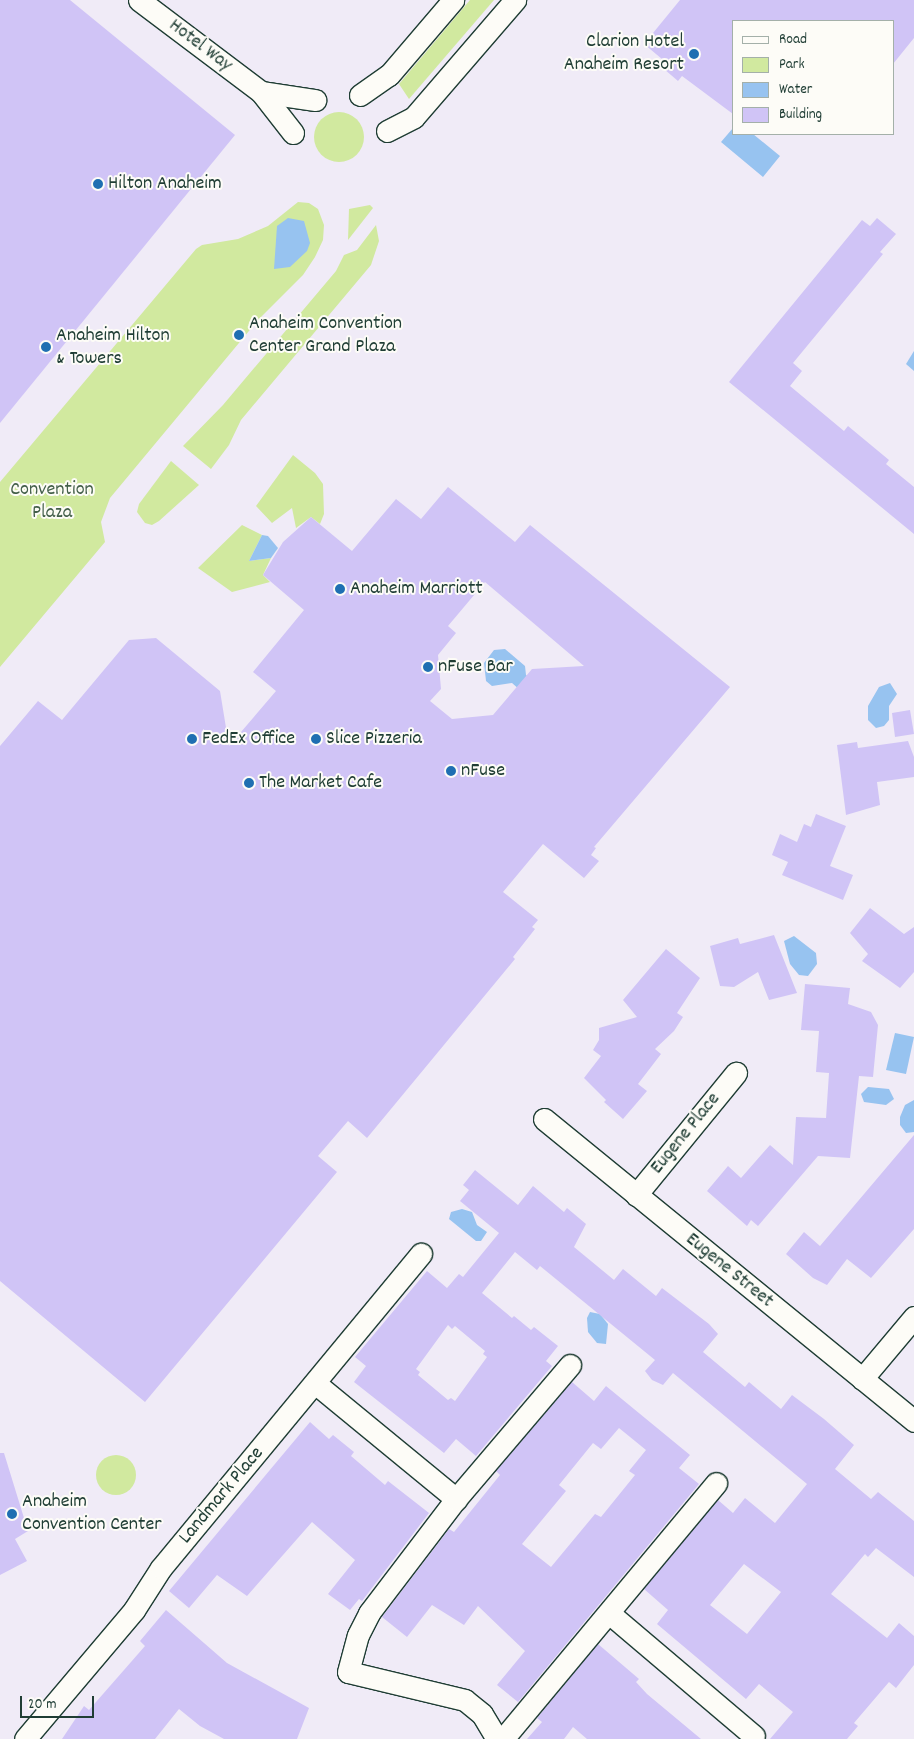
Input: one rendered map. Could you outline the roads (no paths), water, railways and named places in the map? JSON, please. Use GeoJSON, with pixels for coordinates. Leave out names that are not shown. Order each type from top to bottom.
{"type":"FeatureCollection","features":[{"type":"Feature","properties":{"kind":"street","name":"Hotel Way"},"geometry":{"type":"LineString","coordinates":[[139,0],[260,92],[293,133]]}},
{"type":"Feature","properties":{"kind":"street"},"geometry":{"type":"LineString","coordinates":[[360,95],[389,76],[454,0]]}},
{"type":"Feature","properties":{"kind":"street"},"geometry":{"type":"LineString","coordinates":[[388,131],[414,117],[515,0]]}},
{"type":"Feature","properties":{"kind":"street","name":"Hotel Way"},"geometry":{"type":"LineString","coordinates":[[260,92],[315,100]]}},
{"type":"Feature","properties":{"kind":"street","name":"Eugene Place"},"geometry":{"type":"LineString","coordinates":[[636,1195],[736,1073]]}},
{"type":"Feature","properties":{"kind":"street","name":"Eugene Street"},"geometry":{"type":"LineString","coordinates":[[544,1119],[914,1421]]}},
{"type":"Feature","properties":{"kind":"street","name":"Landmark Place"},"geometry":{"type":"LineString","coordinates":[[25,1739],[134,1610],[161,1568],[421,1254]]}},
{"type":"Feature","properties":{"kind":"street"},"geometry":{"type":"LineString","coordinates":[[862,1379],[914,1317]]}},
{"type":"Feature","properties":{"kind":"street"},"geometry":{"type":"LineString","coordinates":[[496,1739],[482,1714],[465,1700],[348,1672],[358,1635],[369,1612],[456,1499],[493,1460],[570,1365]]}},
{"type":"Feature","properties":{"kind":"street"},"geometry":{"type":"LineString","coordinates":[[315,1383],[456,1499]]}},
{"type":"Feature","properties":{"kind":"street"},"geometry":{"type":"LineString","coordinates":[[503,1739],[716,1483]]}},
{"type":"Feature","properties":{"kind":"street"},"geometry":{"type":"LineString","coordinates":[[609,1613],[754,1736]]}},
{"type":"Feature","properties":{"kind":"water"},"geometry":{"type":"Polygon","coordinates":[[[732,129],[732,135],[754,135],[780,156],[763,177],[721,142],[732,129]]]}},
{"type":"Feature","properties":{"kind":"water"},"geometry":{"type":"Polygon","coordinates":[[[288,218],[304,221],[310,243],[307,251],[290,267],[274,269],[277,226],[288,218]]]}},
{"type":"Feature","properties":{"kind":"water"},"geometry":{"type":"Polygon","coordinates":[[[914,351],[914,371],[906,364],[914,351]]]}},
{"type":"Feature","properties":{"kind":"water"},"geometry":{"type":"Polygon","coordinates":[[[262,535],[268,536],[278,548],[271,558],[249,561],[262,535]]]}},
{"type":"Feature","properties":{"kind":"water"},"geometry":{"type":"Polygon","coordinates":[[[505,649],[525,666],[526,675],[554,699],[529,698],[512,683],[492,686],[486,681],[484,663],[494,650],[505,649]]]}},
{"type":"Feature","properties":{"kind":"water"},"geometry":{"type":"Polygon","coordinates":[[[890,683],[897,694],[889,706],[889,720],[884,726],[876,728],[868,720],[868,706],[879,687],[890,683]]]}},
{"type":"Feature","properties":{"kind":"water"},"geometry":{"type":"Polygon","coordinates":[[[794,936],[816,953],[817,964],[808,976],[799,975],[790,964],[784,941],[794,936]]]}},
{"type":"Feature","properties":{"kind":"water"},"geometry":{"type":"Polygon","coordinates":[[[895,1033],[914,1037],[906,1074],[886,1070],[895,1033]]]}},
{"type":"Feature","properties":{"kind":"water"},"geometry":{"type":"Polygon","coordinates":[[[868,1087],[889,1089],[894,1099],[886,1105],[864,1102],[861,1094],[868,1087]]]}},
{"type":"Feature","properties":{"kind":"water"},"geometry":{"type":"Polygon","coordinates":[[[914,1100],[914,1132],[906,1133],[900,1125],[900,1117],[905,1105],[914,1100]]]}},
{"type":"Feature","properties":{"kind":"water"},"geometry":{"type":"Polygon","coordinates":[[[462,1209],[472,1212],[477,1225],[487,1232],[481,1241],[476,1241],[449,1219],[451,1212],[462,1209]]]}},
{"type":"Feature","properties":{"kind":"water"},"geometry":{"type":"Polygon","coordinates":[[[590,1312],[600,1314],[608,1324],[606,1344],[597,1343],[588,1332],[587,1318],[590,1312]]]}},
{"type":"Feature","properties":{"kind":"place","name":"Clarion Hotel Anaheim Resort"},"geometry":{"type":"Point","coordinates":[694,54]}},
{"type":"Feature","properties":{"kind":"place","name":"Hilton Anaheim"},"geometry":{"type":"Point","coordinates":[98,184]}},
{"type":"Feature","properties":{"kind":"place","name":"Anaheim Convention Center Grand Plaza"},"geometry":{"type":"Point","coordinates":[239,335]}},
{"type":"Feature","properties":{"kind":"place","name":"Anaheim Hilton & Towers"},"geometry":{"type":"Point","coordinates":[46,347]}},
{"type":"Feature","properties":{"kind":"place","name":"Anaheim Marriott"},"geometry":{"type":"Point","coordinates":[340,589]}},
{"type":"Feature","properties":{"kind":"place","name":"nFuse Bar"},"geometry":{"type":"Point","coordinates":[428,667]}},
{"type":"Feature","properties":{"kind":"place","name":"FedEx Office"},"geometry":{"type":"Point","coordinates":[192,739]}},
{"type":"Feature","properties":{"kind":"place","name":"Slice Pizzeria"},"geometry":{"type":"Point","coordinates":[316,739]}},
{"type":"Feature","properties":{"kind":"place","name":"nFuse"},"geometry":{"type":"Point","coordinates":[451,771]}},
{"type":"Feature","properties":{"kind":"place","name":"The Market Cafe"},"geometry":{"type":"Point","coordinates":[249,783]}},
{"type":"Feature","properties":{"kind":"place","name":"Anaheim Convention Center"},"geometry":{"type":"Point","coordinates":[12,1514]}},
{"type":"Feature","properties":{"kind":"park label","name":"Convention Plaza"},"geometry":{"type":"Point","coordinates":[52,502]}}]}
